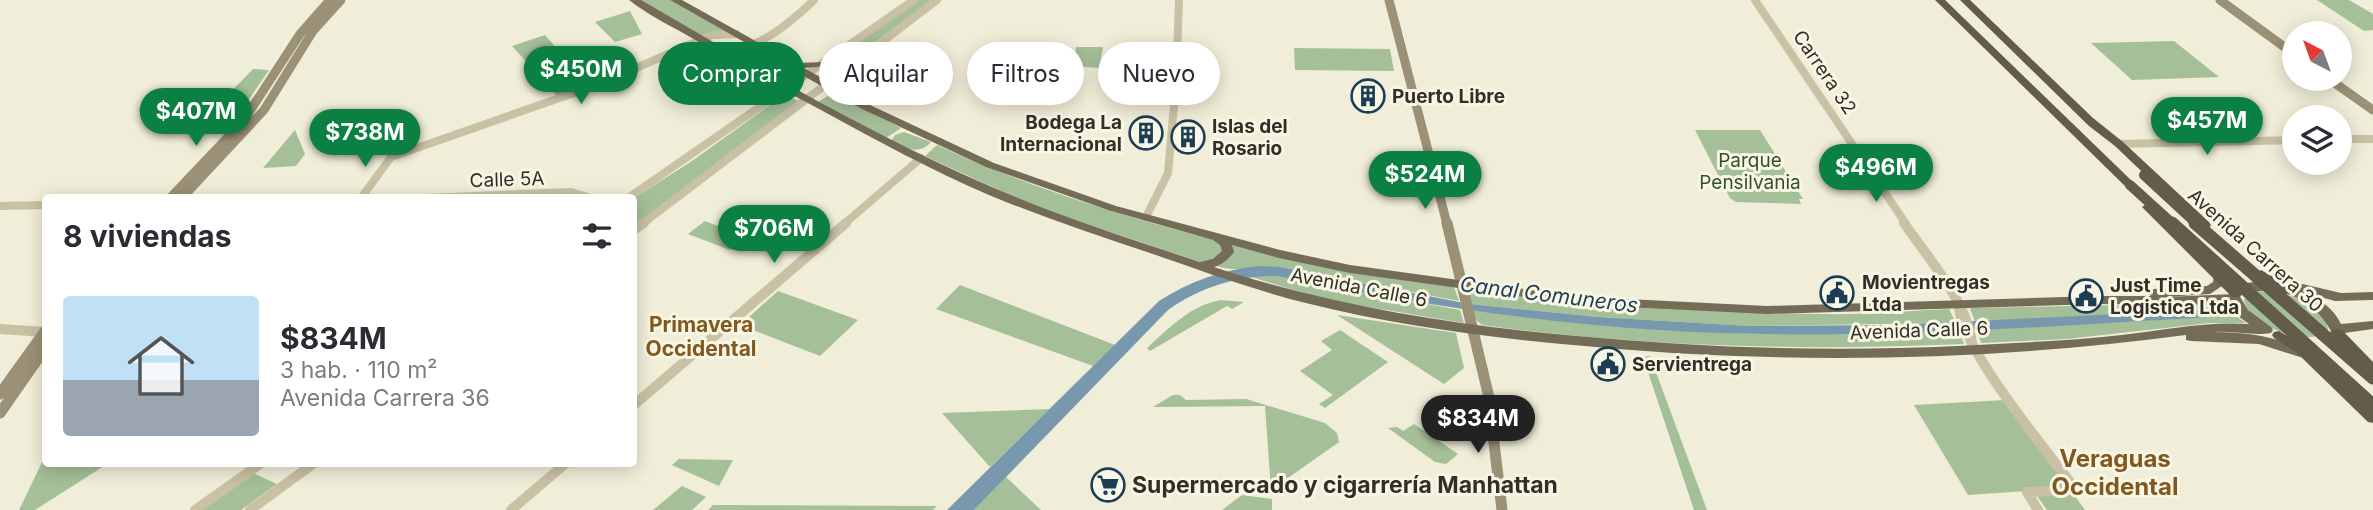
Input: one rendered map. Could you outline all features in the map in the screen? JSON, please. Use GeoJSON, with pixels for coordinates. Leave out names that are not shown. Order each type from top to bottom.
{"type":"FeatureCollection","features":[{"type":"Feature","properties":{"kind":"highway","name":"Avenida Carrera 30"},"geometry":{"type":"LineString","coordinates":[[1940,0],[2099,157],[2373,405]]}},
{"type":"Feature","properties":{"kind":"highway","name":"Avenida Carrera 30"},"geometry":{"type":"LineString","coordinates":[[1965,0],[2234,259],[2373,378]]}},
{"type":"Feature","properties":{"kind":"highway"},"geometry":{"type":"LineString","coordinates":[[2089,120],[2119,144],[2253,268],[2295,293]]}},
{"type":"Feature","properties":{"kind":"highway"},"geometry":{"type":"LineString","coordinates":[[2099,157],[2235,296]]}},
{"type":"Feature","properties":{"kind":"highway"},"geometry":{"type":"LineString","coordinates":[[2337,331],[2373,370]]}},
{"type":"Feature","properties":{"kind":"highway"},"geometry":{"type":"LineString","coordinates":[[2273,333],[2309,357],[2373,418]]}},
{"type":"Feature","properties":{"kind":"main road"},"geometry":{"type":"LineString","coordinates":[[174,194],[244,120],[304,29],[330,0]]}},
{"type":"Feature","properties":{"kind":"main road"},"geometry":{"type":"LineString","coordinates":[[186,194],[264,110],[313,31],[341,0]]}},
{"type":"Feature","properties":{"kind":"main road","name":"Avenida Calle 6"},"geometry":{"type":"LineString","coordinates":[[634,0],[707,42]]}},
{"type":"Feature","properties":{"kind":"main road","name":"Avenida Calle 6"},"geometry":{"type":"LineString","coordinates":[[675,0],[749,42]]}},
{"type":"Feature","properties":{"kind":"main road"},"geometry":{"type":"LineString","coordinates":[[1390,0],[1419,128],[1467,306],[1488,396],[1502,510]]}},
{"type":"Feature","properties":{"kind":"main road"},"geometry":{"type":"LineString","coordinates":[[2220,0],[2282,45]]}},
{"type":"Feature","properties":{"kind":"main road","name":"Avenida Calle 6"},"geometry":{"type":"LineString","coordinates":[[805,73],[819,81]]}},
{"type":"Feature","properties":{"kind":"main road"},"geometry":{"type":"LineString","coordinates":[[2346,91],[2373,110]]}},
{"type":"Feature","properties":{"kind":"main road","name":"Avenida Calle 6"},"geometry":{"type":"LineString","coordinates":[[806,100],[916,156],[1040,211],[1204,267],[1328,304],[1472,328],[1620,343],[1771,353],[1972,348],[2145,338],[2220,327],[2273,333],[2317,342],[2326,341],[2337,331]]}},
{"type":"Feature","properties":{"kind":"main road","name":"Avenida Calle 6"},"geometry":{"type":"LineString","coordinates":[[866,105],[933,139],[1024,177],[1146,217],[1318,262],[1461,286],[1627,303],[1768,310],[1962,313],[2098,300],[2190,301],[2235,296],[2241,289],[2251,286],[2295,293]]}},
{"type":"Feature","properties":{"kind":"main road"},"geometry":{"type":"LineString","coordinates":[[888,142],[894,134],[912,129]]}},
{"type":"Feature","properties":{"kind":"main road"},"geometry":{"type":"LineString","coordinates":[[916,156],[928,149],[933,139]]}},
{"type":"Feature","properties":{"kind":"main road"},"geometry":{"type":"LineString","coordinates":[[1204,267],[1226,256],[1228,248],[1218,238]]}},
{"type":"Feature","properties":{"kind":"main road"},"geometry":{"type":"LineString","coordinates":[[2253,268],[2295,286],[2342,297]]}},
{"type":"Feature","properties":{"kind":"main road"},"geometry":{"type":"LineString","coordinates":[[2098,300],[2210,290],[2219,284],[2218,276]]}},
{"type":"Feature","properties":{"kind":"main road"},"geometry":{"type":"LineString","coordinates":[[2295,293],[2342,297],[2373,296]]}},
{"type":"Feature","properties":{"kind":"main road"},"geometry":{"type":"LineString","coordinates":[[2295,293],[2323,309],[2336,324],[2337,331],[2371,325]]}},
{"type":"Feature","properties":{"kind":"main road"},"geometry":{"type":"LineString","coordinates":[[2235,296],[2243,313],[2273,333]]}},
{"type":"Feature","properties":{"kind":"main road"},"geometry":{"type":"LineString","coordinates":[[2356,353],[2352,345],[2354,338],[2371,325]]}},
{"type":"Feature","properties":{"kind":"main road"},"geometry":{"type":"LineString","coordinates":[[0,394],[42,335]]}},
{"type":"Feature","properties":{"kind":"main road"},"geometry":{"type":"LineString","coordinates":[[2145,338],[2254,337],[2276,342],[2309,357]]}},
{"type":"Feature","properties":{"kind":"main road"},"geometry":{"type":"LineString","coordinates":[[0,413],[42,353]]}},
{"type":"Feature","properties":{"kind":"street"},"geometry":{"type":"LineString","coordinates":[[742,42],[775,26],[807,0]]}},
{"type":"Feature","properties":{"kind":"street"},"geometry":{"type":"LineString","coordinates":[[364,194],[391,157],[597,85],[719,33],[744,39],[785,25],[814,0]]}},
{"type":"Feature","properties":{"kind":"street"},"geometry":{"type":"LineString","coordinates":[[854,42],[914,0]]}},
{"type":"Feature","properties":{"kind":"street"},"geometry":{"type":"LineString","coordinates":[[881,42],[937,0]]}},
{"type":"Feature","properties":{"kind":"street"},"geometry":{"type":"LineString","coordinates":[[1146,217],[1168,173],[1176,82],[1179,0]]}},
{"type":"Feature","properties":{"kind":"street","name":"Carrera 32"},"geometry":{"type":"LineString","coordinates":[[1755,0],[1962,313],[1972,348]]}},
{"type":"Feature","properties":{"kind":"street"},"geometry":{"type":"LineString","coordinates":[[805,77],[819,67]]}},
{"type":"Feature","properties":{"kind":"street"},"geometry":{"type":"LineString","coordinates":[[637,228],[819,89]]}},
{"type":"Feature","properties":{"kind":"street"},"geometry":{"type":"LineString","coordinates":[[634,194],[765,105]]}},
{"type":"Feature","properties":{"kind":"street"},"geometry":{"type":"LineString","coordinates":[[2352,139],[2373,139]]}},
{"type":"Feature","properties":{"kind":"street"},"geometry":{"type":"LineString","coordinates":[[2119,144],[2282,140]]}},
{"type":"Feature","properties":{"kind":"street"},"geometry":{"type":"LineString","coordinates":[[637,402],[916,156]]}},
{"type":"Feature","properties":{"kind":"street","name":"Calle 5A"},"geometry":{"type":"LineString","coordinates":[[522,194],[578,194]]}},
{"type":"Feature","properties":{"kind":"street"},"geometry":{"type":"LineString","coordinates":[[0,206],[42,205]]}},
{"type":"Feature","properties":{"kind":"street"},"geometry":{"type":"LineString","coordinates":[[0,329],[42,331]]}},
{"type":"Feature","properties":{"kind":"street"},"geometry":{"type":"LineString","coordinates":[[1972,348],[2076,490],[2027,492],[2038,510]]}},
{"type":"Feature","properties":{"kind":"street"},"geometry":{"type":"LineString","coordinates":[[195,510],[256,467]]}},
{"type":"Feature","properties":{"kind":"street"},"geometry":{"type":"LineString","coordinates":[[250,510],[309,467]]}},
{"type":"Feature","properties":{"kind":"street"},"geometry":{"type":"LineString","coordinates":[[511,510],[561,467]]}},
{"type":"Feature","properties":{"kind":"green space"},"geometry":{"type":"Polygon","coordinates":[[[640,0],[671,0],[725,31],[703,37],[640,0]]]}},
{"type":"Feature","properties":{"kind":"green space"},"geometry":{"type":"Polygon","coordinates":[[[916,0],[933,0],[875,42],[857,42],[916,0]]]}},
{"type":"Feature","properties":{"kind":"green space"},"geometry":{"type":"Polygon","coordinates":[[[2317,0],[2349,0],[2373,14],[2373,30],[2364,31],[2317,0]]]}},
{"type":"Feature","properties":{"kind":"green space"},"geometry":{"type":"Polygon","coordinates":[[[630,11],[642,34],[615,42],[595,22],[630,11]]]}},
{"type":"Feature","properties":{"kind":"green space"},"geometry":{"type":"Polygon","coordinates":[[[545,35],[567,60],[583,55],[618,73],[558,97],[512,46],[545,35]]]}},
{"type":"Feature","properties":{"kind":"green space"},"geometry":{"type":"Polygon","coordinates":[[[2174,41],[2219,77],[2132,80],[2091,43],[2174,41]]]}},
{"type":"Feature","properties":{"kind":"green space"},"geometry":{"type":"Polygon","coordinates":[[[1084,47],[1098,47],[1098,68],[1084,67],[1084,47]]]}},
{"type":"Feature","properties":{"kind":"green space"},"geometry":{"type":"Polygon","coordinates":[[[1294,48],[1390,49],[1394,71],[1295,70],[1294,48]]]}},
{"type":"Feature","properties":{"kind":"green space"},"geometry":{"type":"Polygon","coordinates":[[[253,69],[269,70],[237,117],[208,115],[253,69]]]}},
{"type":"Feature","properties":{"kind":"green space"},"geometry":{"type":"Polygon","coordinates":[[[770,105],[796,105],[637,224],[637,196],[692,161],[770,105]]]}},
{"type":"Feature","properties":{"kind":"green space"},"geometry":{"type":"Polygon","coordinates":[[[820,105],[856,105],[901,128],[886,138],[820,105]]]}},
{"type":"Feature","properties":{"kind":"green space"},"geometry":{"type":"Polygon","coordinates":[[[295,130],[305,154],[296,166],[263,168],[295,130]]]}},
{"type":"Feature","properties":{"kind":"green space","name":"Parque Pensilvania"},"geometry":{"type":"Polygon","coordinates":[[[1695,130],[1760,130],[1803,199],[1799,199],[1801,204],[1736,202],[1730,198],[1695,130]]]}},
{"type":"Feature","properties":{"kind":"green space"},"geometry":{"type":"Polygon","coordinates":[[[904,132],[931,142],[917,150],[891,141],[895,135],[904,132]]]}},
{"type":"Feature","properties":{"kind":"green space"},"geometry":{"type":"Polygon","coordinates":[[[937,145],[1076,199],[1218,241],[1223,244],[1221,257],[1204,263],[1038,208],[925,156],[937,145]]]}},
{"type":"Feature","properties":{"kind":"green space"},"geometry":{"type":"Polygon","coordinates":[[[705,221],[746,237],[730,250],[688,234],[705,221]]]}},
{"type":"Feature","properties":{"kind":"green space"},"geometry":{"type":"Polygon","coordinates":[[[1229,244],[1454,287],[1459,301],[1281,267],[1240,269],[1217,266],[1225,260],[1229,244]]]}},
{"type":"Feature","properties":{"kind":"green space"},"geometry":{"type":"Polygon","coordinates":[[[1248,276],[1276,276],[1460,310],[1464,323],[1326,300],[1248,276]]]}},
{"type":"Feature","properties":{"kind":"green space"},"geometry":{"type":"Polygon","coordinates":[[[960,285],[1115,345],[1093,366],[936,309],[960,285]]]}},
{"type":"Feature","properties":{"kind":"green space"},"geometry":{"type":"Polygon","coordinates":[[[778,291],[858,320],[820,356],[740,325],[778,291]]]}},
{"type":"Feature","properties":{"kind":"green space"},"geometry":{"type":"Polygon","coordinates":[[[1470,291],[1733,312],[1837,314],[1949,309],[1956,323],[1749,326],[1598,317],[1469,304],[1470,291]]]}},
{"type":"Feature","properties":{"kind":"green space"},"geometry":{"type":"Polygon","coordinates":[[[2253,291],[2286,295],[2309,303],[2325,318],[2328,329],[2320,335],[2308,337],[2280,332],[2255,317],[2247,308],[2244,299],[2253,291]]]}},
{"type":"Feature","properties":{"kind":"green space"},"geometry":{"type":"Polygon","coordinates":[[[1221,300],[1244,302],[1232,309],[1227,306],[1150,351],[1147,348],[1190,312],[1221,300]]]}},
{"type":"Feature","properties":{"kind":"green space"},"geometry":{"type":"Polygon","coordinates":[[[2225,303],[2230,312],[2246,323],[2210,323],[2067,339],[1981,343],[1977,330],[2227,316],[2221,309],[1975,322],[1970,308],[2225,303]]]}},
{"type":"Feature","properties":{"kind":"green space"},"geometry":{"type":"Polygon","coordinates":[[[1472,310],[1657,330],[1758,334],[1959,331],[1964,344],[1783,347],[1663,343],[1482,325],[1475,319],[1472,310]]]}},
{"type":"Feature","properties":{"kind":"green space"},"geometry":{"type":"Polygon","coordinates":[[[1337,315],[1456,333],[1464,368],[1444,384],[1337,315]]]}},
{"type":"Feature","properties":{"kind":"green space"},"geometry":{"type":"Polygon","coordinates":[[[1340,330],[1388,362],[1325,408],[1319,404],[1333,395],[1300,371],[1332,350],[1321,341],[1340,330]]]}},
{"type":"Feature","properties":{"kind":"green space"},"geometry":{"type":"Polygon","coordinates":[[[1650,356],[1707,510],[1694,510],[1643,357],[1650,356]]]}},
{"type":"Feature","properties":{"kind":"green space"},"geometry":{"type":"Polygon","coordinates":[[[1173,395],[1180,395],[1186,400],[1246,399],[1325,423],[1337,433],[1339,442],[1271,490],[1265,406],[1153,407],[1173,395]]]}},
{"type":"Feature","properties":{"kind":"green space"},"geometry":{"type":"Polygon","coordinates":[[[1450,396],[1451,436],[1424,417],[1450,396]]]}},
{"type":"Feature","properties":{"kind":"green space"},"geometry":{"type":"Polygon","coordinates":[[[2006,400],[2071,488],[1968,495],[1914,405],[2006,400]]]}},
{"type":"Feature","properties":{"kind":"green space"},"geometry":{"type":"Polygon","coordinates":[[[1050,409],[990,467],[942,413],[1050,409]]]}},
{"type":"Feature","properties":{"kind":"green space"},"geometry":{"type":"Polygon","coordinates":[[[1414,424],[1458,454],[1446,464],[1435,462],[1388,428],[1397,427],[1403,431],[1414,424]]]}},
{"type":"Feature","properties":{"kind":"green space"},"geometry":{"type":"Polygon","coordinates":[[[679,459],[733,460],[719,486],[672,465],[679,459]]]}},
{"type":"Feature","properties":{"kind":"green space"},"geometry":{"type":"Polygon","coordinates":[[[42,462],[42,467],[102,467],[35,510],[19,510],[42,462]]]}},
{"type":"Feature","properties":{"kind":"green space"},"geometry":{"type":"Polygon","coordinates":[[[253,473],[277,484],[241,510],[201,510],[253,473]]]}},
{"type":"Feature","properties":{"kind":"green space"},"geometry":{"type":"Polygon","coordinates":[[[1006,477],[1041,510],[974,510],[1006,477]]]}},
{"type":"Feature","properties":{"kind":"green space"},"geometry":{"type":"Polygon","coordinates":[[[682,486],[706,497],[692,510],[653,510],[682,486]]]}},
{"type":"Feature","properties":{"kind":"green space"},"geometry":{"type":"Polygon","coordinates":[[[1242,495],[1272,499],[1272,510],[1222,510],[1242,495]]]}},
{"type":"Feature","properties":{"kind":"green space"},"geometry":{"type":"Polygon","coordinates":[[[2074,495],[2085,510],[2047,510],[2037,496],[2074,495]]]}},
{"type":"Feature","properties":{"kind":"green space"},"geometry":{"type":"Polygon","coordinates":[[[713,505],[937,506],[933,510],[708,510],[713,505]]]}},
{"type":"Feature","properties":{"kind":"water"},"geometry":{"type":"Polygon","coordinates":[[[1260,266],[1281,267],[1469,304],[1598,317],[1749,326],[1892,325],[2221,309],[2227,316],[1942,332],[1728,333],[1561,322],[1418,302],[1276,276],[1247,278],[1206,289],[1168,310],[974,510],[947,510],[1159,301],[1208,277],[1260,266]]]}},
{"type":"Feature","properties":{"kind":"place","name":"Puerto Libre"},"geometry":{"type":"Point","coordinates":[1368,96]}},
{"type":"Feature","properties":{"kind":"place","name":"Bodega La Internacional"},"geometry":{"type":"Point","coordinates":[1146,133]}},
{"type":"Feature","properties":{"kind":"place","name":"Islas del Rosario"},"geometry":{"type":"Point","coordinates":[1188,137]}},
{"type":"Feature","properties":{"kind":"place","name":"Movientregas Ltda"},"geometry":{"type":"Point","coordinates":[1837,293]}},
{"type":"Feature","properties":{"kind":"place","name":"Just Time Logistica Ltda"},"geometry":{"type":"Point","coordinates":[2086,296]}},
{"type":"Feature","properties":{"kind":"place","name":"Servientrega"},"geometry":{"type":"Point","coordinates":[1608,364]}},
{"type":"Feature","properties":{"kind":"place","name":"Supermercado y cigarrería Manhattan"},"geometry":{"type":"Point","coordinates":[1108,485]}},
{"type":"Feature","properties":{"kind":"district","name":"Primavera Occidental"},"geometry":{"type":"Point","coordinates":[701,337]}},
{"type":"Feature","properties":{"kind":"district","name":"Veraguas Occidental"},"geometry":{"type":"Point","coordinates":[2115,473]}},
{"type":"Feature","properties":{"kind":"water label","name":"Canal Comuneros"},"geometry":{"type":"Point","coordinates":[1549,295]}}]}
